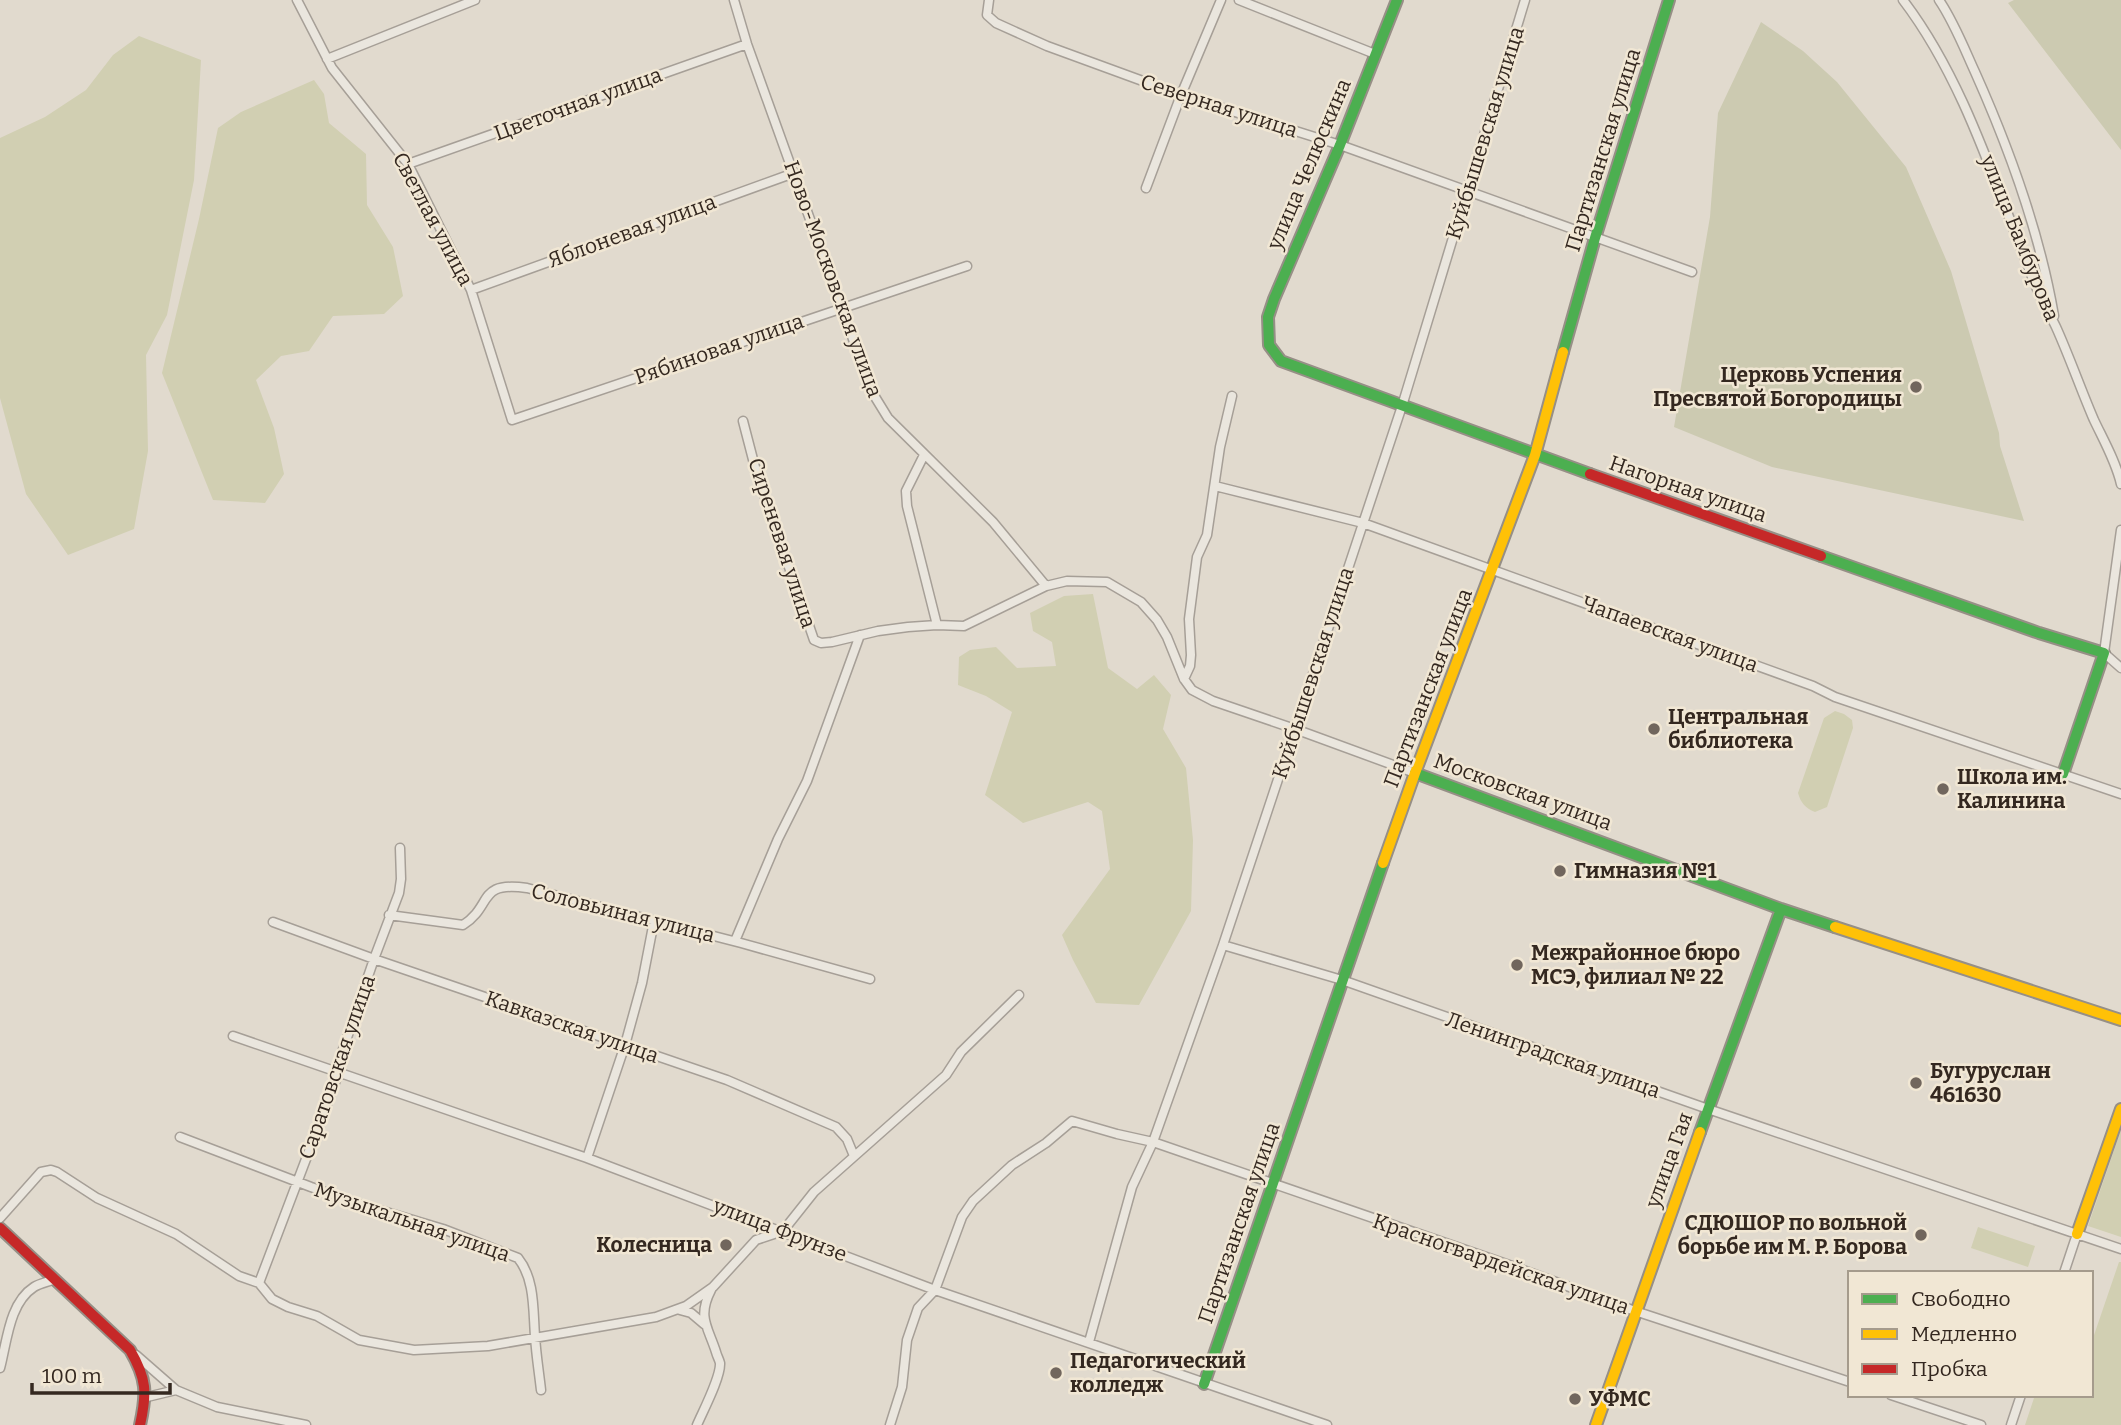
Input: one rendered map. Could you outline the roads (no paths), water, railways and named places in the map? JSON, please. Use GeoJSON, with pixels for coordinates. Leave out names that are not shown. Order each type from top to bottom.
{"type":"FeatureCollection","features":[{"type":"Feature","properties":{"kind":"street","name":"Светлая улица"},"geometry":{"type":"LineString","coordinates":[[298,0],[332,68],[408,164],[471,290],[512,420]]}},
{"type":"Feature","properties":{"kind":"street"},"geometry":{"type":"LineString","coordinates":[[327,59],[475,0]]}},
{"type":"Feature","properties":{"kind":"street","name":"Ново-Московская улица"},"geometry":{"type":"LineString","coordinates":[[734,0],[747,44],[872,392],[888,418],[993,522],[1046,586]]}},
{"type":"Feature","properties":{"kind":"street","name":"Северная улица"},"geometry":{"type":"LineString","coordinates":[[989,0],[987,15],[996,23],[1047,46],[1181,95],[1340,145],[1692,272]]}},
{"type":"Feature","properties":{"kind":"street"},"geometry":{"type":"LineString","coordinates":[[1146,188],[1221,0]]}},
{"type":"Feature","properties":{"kind":"street"},"geometry":{"type":"LineString","coordinates":[[1239,0],[1375,54]]}},
{"type":"Feature","properties":{"kind":"street","name":"улица Челюскина"},"geometry":{"type":"LineString","coordinates":[[1269,345],[1268,317],[1273,299],[1340,145],[1398,0]]}},
{"type":"Feature","properties":{"kind":"street","name":"Куйбышевская улица"},"geometry":{"type":"LineString","coordinates":[[1089,1342],[1132,1187],[1153,1142],[1223,945],[1402,406],[1525,0]]}},
{"type":"Feature","properties":{"kind":"street","name":"Партизанская улица"},"geometry":{"type":"LineString","coordinates":[[1203,1384],[1415,773],[1535,455],[1595,238],[1669,0]]}},
{"type":"Feature","properties":{"kind":"street","name":"улица Бамбурова"},"geometry":{"type":"LineString","coordinates":[[1903,0],[1942,62],[1965,110],[2038,292],[2056,326],[2094,421],[2113,459],[2121,484]]}},
{"type":"Feature","properties":{"kind":"street"},"geometry":{"type":"LineString","coordinates":[[1939,0],[1961,40],[1994,114],[2035,234],[2056,326]]}},
{"type":"Feature","properties":{"kind":"street","name":"Цветочная улица"},"geometry":{"type":"LineString","coordinates":[[408,164],[747,44]]}},
{"type":"Feature","properties":{"kind":"street","name":"Яблоневая улица"},"geometry":{"type":"LineString","coordinates":[[471,290],[794,173]]}},
{"type":"Feature","properties":{"kind":"street","name":"Рябиновая улица"},"geometry":{"type":"LineString","coordinates":[[512,420],[967,266]]}},
{"type":"Feature","properties":{"kind":"street","name":"Нагорная улица"},"geometry":{"type":"LineString","coordinates":[[1269,345],[1281,360],[1402,406],[2039,633],[2104,653]]}},
{"type":"Feature","properties":{"kind":"street"},"geometry":{"type":"LineString","coordinates":[[1184,679],[1191,655],[1189,619],[1197,557],[1207,535],[1220,447],[1232,396]]}},
{"type":"Feature","properties":{"kind":"street","name":"Сиреневая улица"},"geometry":{"type":"LineString","coordinates":[[743,421],[756,471],[814,640],[821,643],[878,631],[937,625],[964,626],[1046,586]]}},
{"type":"Feature","properties":{"kind":"street"},"geometry":{"type":"LineString","coordinates":[[923,455],[906,491],[906,506],[937,625]]}},
{"type":"Feature","properties":{"kind":"street","name":"Чапаевская улица"},"geometry":{"type":"LineString","coordinates":[[1215,486],[1363,523],[1835,697],[2121,794]]}},
{"type":"Feature","properties":{"kind":"street"},"geometry":{"type":"LineString","coordinates":[[2063,774],[2104,653],[2121,530]]}},
{"type":"Feature","properties":{"kind":"street"},"geometry":{"type":"LineString","coordinates":[[1046,586],[1067,581],[1107,582],[1141,602],[1157,620],[1167,637],[1184,679]]}},
{"type":"Feature","properties":{"kind":"street"},"geometry":{"type":"LineString","coordinates":[[735,941],[778,839],[807,781],[860,635]]}},
{"type":"Feature","properties":{"kind":"street"},"geometry":{"type":"LineString","coordinates":[[2104,653],[2121,668]]}},
{"type":"Feature","properties":{"kind":"street"},"geometry":{"type":"LineString","coordinates":[[2099,670],[2107,666],[2121,668]]}},
{"type":"Feature","properties":{"kind":"street","name":"Московская улица"},"geometry":{"type":"LineString","coordinates":[[1184,679],[1192,690],[1213,701],[1781,909],[2121,1020]]}},
{"type":"Feature","properties":{"kind":"street","name":"Саратовская улица"},"geometry":{"type":"LineString","coordinates":[[259,1283],[339,1072],[339,1061],[389,915],[400,893],[400,848]]}},
{"type":"Feature","properties":{"kind":"street","name":"Соловьиная улица"},"geometry":{"type":"LineString","coordinates":[[389,915],[463,925],[474,917],[488,895],[499,887],[513,886],[735,941],[870,979]]}},
{"type":"Feature","properties":{"kind":"street","name":"улица Гая"},"geometry":{"type":"LineString","coordinates":[[1596,1425],[1781,909]]}},
{"type":"Feature","properties":{"kind":"street"},"geometry":{"type":"LineString","coordinates":[[587,1158],[625,1045],[642,983],[654,921]]}},
{"type":"Feature","properties":{"kind":"street","name":"Кавказская улица"},"geometry":{"type":"LineString","coordinates":[[273,922],[727,1080],[835,1127],[847,1139],[854,1156]]}},
{"type":"Feature","properties":{"kind":"street","name":"Ленинградская улица"},"geometry":{"type":"LineString","coordinates":[[1223,945],[1342,980],[1708,1109],[2121,1249]]}},
{"type":"Feature","properties":{"kind":"street"},"geometry":{"type":"LineString","coordinates":[[704,1324],[707,1298],[713,1287],[756,1240],[783,1231],[814,1192],[946,1075],[961,1052],[1018,995]]}},
{"type":"Feature","properties":{"kind":"street","name":"улица Фрунзе"},"geometry":{"type":"LineString","coordinates":[[233,1036],[587,1158],[935,1290],[1327,1425]]}},
{"type":"Feature","properties":{"kind":"street"},"geometry":{"type":"LineString","coordinates":[[2065,1271],[2121,1109]]}},
{"type":"Feature","properties":{"kind":"street","name":"Красногвардейская улица"},"geometry":{"type":"LineString","coordinates":[[935,1290],[962,1217],[973,1201],[1013,1165],[1072,1121],[1117,1135],[1153,1142],[1635,1311],[1848,1381]]}},
{"type":"Feature","properties":{"kind":"street","name":"Музыкальная улица"},"geometry":{"type":"LineString","coordinates":[[180,1137],[356,1203],[443,1229],[518,1258],[526,1268],[533,1305],[541,1390]]}},
{"type":"Feature","properties":{"kind":"street"},"geometry":{"type":"LineString","coordinates":[[0,1218],[41,1172],[51,1170],[97,1198],[176,1234],[239,1276],[259,1283],[272,1299],[288,1307],[317,1316],[359,1340],[414,1350],[488,1346],[656,1317],[680,1309],[713,1287]]}},
{"type":"Feature","properties":{"kind":"street"},"geometry":{"type":"LineString","coordinates":[[0,1228],[176,1390],[217,1407],[306,1425]]}},
{"type":"Feature","properties":{"kind":"street"},"geometry":{"type":"LineString","coordinates":[[0,1368],[16,1308],[22,1298],[35,1286],[55,1279]]}},
{"type":"Feature","properties":{"kind":"street"},"geometry":{"type":"LineString","coordinates":[[890,1425],[902,1387],[907,1340],[918,1308],[935,1290]]}},
{"type":"Feature","properties":{"kind":"street"},"geometry":{"type":"LineString","coordinates":[[680,1309],[691,1312],[704,1324],[720,1363],[697,1425]]}},
{"type":"Feature","properties":{"kind":"street"},"geometry":{"type":"LineString","coordinates":[[130,1350],[143,1370],[147,1398],[139,1425]]}},
{"type":"Feature","properties":{"kind":"street"},"geometry":{"type":"LineString","coordinates":[[147,1398],[176,1390]]}},
{"type":"Feature","properties":{"kind":"street"},"geometry":{"type":"LineString","coordinates":[[1897,1397],[1981,1425]]}},
{"type":"Feature","properties":{"kind":"street"},"geometry":{"type":"LineString","coordinates":[[2011,1425],[2020,1397]]}},
{"type":"Feature","properties":{"kind":"place","name":"Церковь Успения Пресвятой Богородицы"},"geometry":{"type":"Point","coordinates":[1916,387]}},
{"type":"Feature","properties":{"kind":"place","name":"Центральная библиотека"},"geometry":{"type":"Point","coordinates":[1654,729]}},
{"type":"Feature","properties":{"kind":"place","name":"Школа им. Калинина"},"geometry":{"type":"Point","coordinates":[1943,789]}},
{"type":"Feature","properties":{"kind":"place","name":"Гимназия №1"},"geometry":{"type":"Point","coordinates":[1560,871]}},
{"type":"Feature","properties":{"kind":"place","name":"Межрайонное бюро МСЭ, филиал № 22"},"geometry":{"type":"Point","coordinates":[1517,965]}},
{"type":"Feature","properties":{"kind":"place","name":"Бугуруслан 461630"},"geometry":{"type":"Point","coordinates":[1916,1083]}},
{"type":"Feature","properties":{"kind":"place","name":"СДЮШОР по вольной борьбе им М. Р. Борова"},"geometry":{"type":"Point","coordinates":[1921,1235]}},
{"type":"Feature","properties":{"kind":"place","name":"Колесница"},"geometry":{"type":"Point","coordinates":[726,1245]}},
{"type":"Feature","properties":{"kind":"place","name":"Педагогический колледж"},"geometry":{"type":"Point","coordinates":[1056,1373]}},
{"type":"Feature","properties":{"kind":"place","name":"УФМС"},"geometry":{"type":"Point","coordinates":[1575,1399]}}]}
